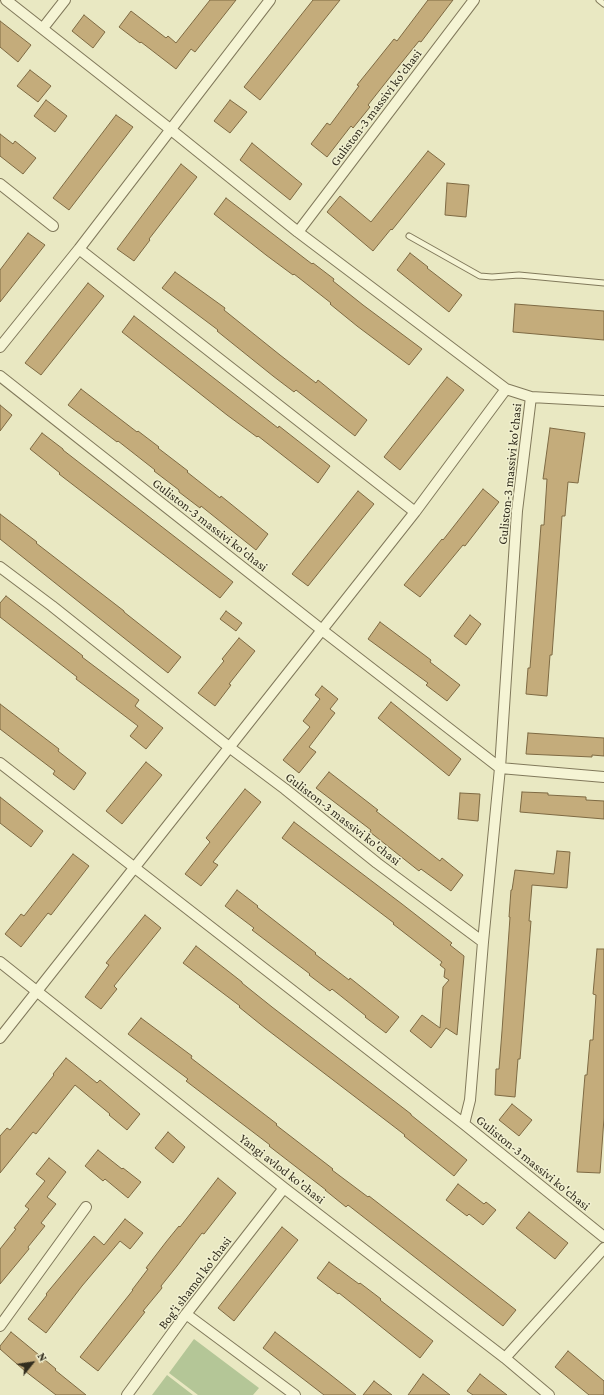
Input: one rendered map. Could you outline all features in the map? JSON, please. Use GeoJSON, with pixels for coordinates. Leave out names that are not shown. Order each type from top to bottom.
{"type":"FeatureCollection","features":[{"type":"Feature","properties":{"kind":"street","name":"Guliston-3 massivi ko'chasi"},"geometry":{"type":"LineString","coordinates":[[6,0],[298,232],[506,389],[531,396],[517,511],[500,768],[483,942],[470,1100],[464,1124]]}},
{"type":"Feature","properties":{"kind":"street"},"geometry":{"type":"LineString","coordinates":[[43,28],[65,0]]}},
{"type":"Feature","properties":{"kind":"street"},"geometry":{"type":"LineString","coordinates":[[0,347],[79,248],[270,0]]}},
{"type":"Feature","properties":{"kind":"street","name":"Guliston-3 massivi ko'chasi"},"geometry":{"type":"LineString","coordinates":[[298,232],[474,0]]}},
{"type":"Feature","properties":{"kind":"street"},"geometry":{"type":"LineString","coordinates":[[0,184],[53,226]]}},
{"type":"Feature","properties":{"kind":"street"},"geometry":{"type":"LineString","coordinates":[[79,248],[415,512]]}},
{"type":"Feature","properties":{"kind":"street","name":"Guliston-3 massivi ko'chasi"},"geometry":{"type":"LineString","coordinates":[[0,376],[322,630],[500,768]]}},
{"type":"Feature","properties":{"kind":"street"},"geometry":{"type":"LineString","coordinates":[[0,1038],[415,512],[506,389]]}},
{"type":"Feature","properties":{"kind":"street"},"geometry":{"type":"LineString","coordinates":[[531,396],[604,401]]}},
{"type":"Feature","properties":{"kind":"street","name":"Guliston-3 massivi ko'chasi"},"geometry":{"type":"LineString","coordinates":[[0,567],[52,606],[229,748],[285,789],[377,863],[483,942]]}},
{"type":"Feature","properties":{"kind":"street","name":"Guliston-3 massivi ko'chasi"},"geometry":{"type":"LineString","coordinates":[[0,762],[464,1124],[604,1237]]}},
{"type":"Feature","properties":{"kind":"street"},"geometry":{"type":"LineString","coordinates":[[500,768],[604,777]]}},
{"type":"Feature","properties":{"kind":"street","name":"Yangi avlod ko'chasi"},"geometry":{"type":"LineString","coordinates":[[0,962],[284,1188],[505,1358],[549,1395]]}},
{"type":"Feature","properties":{"kind":"street","name":"Bog'i shamol ko'chasi"},"geometry":{"type":"LineString","coordinates":[[127,1395],[186,1314],[284,1188]]}},
{"type":"Feature","properties":{"kind":"street"},"geometry":{"type":"LineString","coordinates":[[0,1326],[86,1207]]}},
{"type":"Feature","properties":{"kind":"street"},"geometry":{"type":"LineString","coordinates":[[505,1358],[604,1248]]}},
{"type":"Feature","properties":{"kind":"street"},"geometry":{"type":"LineString","coordinates":[[186,1314],[295,1395]]}},
{"type":"Feature","properties":{"kind":"lane"},"geometry":{"type":"LineString","coordinates":[[599,0],[604,4]]}},
{"type":"Feature","properties":{"kind":"lane"},"geometry":{"type":"LineString","coordinates":[[409,236],[480,276],[492,277],[519,275],[604,283]]}},
{"type":"Feature","properties":{"kind":"green space"},"geometry":{"type":"Polygon","coordinates":[[[194,1339],[259,1388],[253,1395],[198,1395],[169,1373],[194,1339]]]}},
{"type":"Feature","properties":{"kind":"green space"},"geometry":{"type":"Polygon","coordinates":[[[167,1375],[193,1395],[152,1395],[167,1375]]]}},
{"type":"Feature","properties":{"kind":"building"},"geometry":{"type":"Polygon","coordinates":[[[210,0],[236,0],[195,52],[191,49],[176,69],[119,27],[131,11],[166,38],[168,36],[176,43],[210,0]]]}},
{"type":"Feature","properties":{"kind":"building"},"geometry":{"type":"Polygon","coordinates":[[[313,0],[340,0],[260,100],[244,87],[313,0]]]}},
{"type":"Feature","properties":{"kind":"building"},"geometry":{"type":"Polygon","coordinates":[[[428,0],[453,0],[421,42],[419,41],[368,105],[370,107],[353,128],[351,126],[327,157],[311,144],[327,123],[330,125],[359,86],[357,85],[394,39],[397,41],[428,0]]]}},
{"type":"Feature","properties":{"kind":"building"},"geometry":{"type":"Polygon","coordinates":[[[84,15],[105,32],[93,48],[72,31],[84,15]]]}},
{"type":"Feature","properties":{"kind":"building"},"geometry":{"type":"Polygon","coordinates":[[[0,21],[31,45],[18,62],[0,47],[0,21]]]}},
{"type":"Feature","properties":{"kind":"building"},"geometry":{"type":"Polygon","coordinates":[[[30,70],[51,86],[38,102],[17,86],[30,70]]]}},
{"type":"Feature","properties":{"kind":"building"},"geometry":{"type":"Polygon","coordinates":[[[46,100],[67,116],[55,132],[34,116],[46,100]]]}},
{"type":"Feature","properties":{"kind":"building"},"geometry":{"type":"Polygon","coordinates":[[[230,100],[247,112],[230,133],[214,121],[230,100]]]}},
{"type":"Feature","properties":{"kind":"building"},"geometry":{"type":"Polygon","coordinates":[[[116,115],[133,127],[69,210],[53,198],[116,115]]]}},
{"type":"Feature","properties":{"kind":"building"},"geometry":{"type":"Polygon","coordinates":[[[0,134],[13,144],[15,141],[36,158],[23,174],[0,156],[0,134]]]}},
{"type":"Feature","properties":{"kind":"building"},"geometry":{"type":"Polygon","coordinates":[[[252,143],[302,184],[290,200],[240,160],[252,143]]]}},
{"type":"Feature","properties":{"kind":"building"},"geometry":{"type":"Polygon","coordinates":[[[428,151],[445,164],[392,230],[391,229],[373,251],[327,212],[340,196],[371,222],[428,151]]]}},
{"type":"Feature","properties":{"kind":"building"},"geometry":{"type":"Polygon","coordinates":[[[181,164],[197,177],[134,261],[117,249],[181,164]]]}},
{"type":"Feature","properties":{"kind":"building"},"geometry":{"type":"Polygon","coordinates":[[[447,183],[469,185],[466,217],[445,215],[447,183]]]}},
{"type":"Feature","properties":{"kind":"building"},"geometry":{"type":"Polygon","coordinates":[[[226,198],[334,279],[333,281],[363,305],[422,349],[409,365],[357,326],[294,274],[293,275],[266,255],[214,214],[226,198]]]}},
{"type":"Feature","properties":{"kind":"building"},"geometry":{"type":"Polygon","coordinates":[[[28,233],[45,245],[0,302],[0,270],[28,233]]]}},
{"type":"Feature","properties":{"kind":"building"},"geometry":{"type":"Polygon","coordinates":[[[410,253],[462,295],[449,312],[397,270],[410,253]]]}},
{"type":"Feature","properties":{"kind":"building"},"geometry":{"type":"Polygon","coordinates":[[[175,272],[225,308],[224,310],[280,355],[316,383],[318,380],[367,420],[355,436],[296,390],[294,392],[273,376],[217,331],[218,330],[162,288],[175,272]]]}},
{"type":"Feature","properties":{"kind":"building"},"geometry":{"type":"Polygon","coordinates":[[[88,283],[104,296],[41,375],[25,363],[88,283]]]}},
{"type":"Feature","properties":{"kind":"building"},"geometry":{"type":"Polygon","coordinates":[[[515,304],[604,311],[604,340],[513,332],[515,304]]]}},
{"type":"Feature","properties":{"kind":"building"},"geometry":{"type":"Polygon","coordinates":[[[134,316],[278,428],[279,426],[330,466],[318,483],[258,436],[257,437],[227,415],[122,332],[134,316]]]}},
{"type":"Feature","properties":{"kind":"building"},"geometry":{"type":"Polygon","coordinates":[[[447,377],[464,390],[400,470],[384,457],[447,377]]]}},
{"type":"Feature","properties":{"kind":"building"},"geometry":{"type":"Polygon","coordinates":[[[81,389],[159,447],[158,448],[188,471],[187,472],[220,498],[221,496],[268,534],[256,550],[201,506],[200,508],[179,492],[179,490],[118,441],[117,442],[68,405],[81,389]]]}},
{"type":"Feature","properties":{"kind":"building"},"geometry":{"type":"Polygon","coordinates":[[[0,405],[12,415],[0,431],[0,405]]]}},
{"type":"Feature","properties":{"kind":"building"},"geometry":{"type":"Polygon","coordinates":[[[550,428],[585,433],[578,483],[568,482],[565,516],[562,516],[552,655],[550,655],[547,696],[526,694],[528,668],[530,668],[541,525],[544,525],[547,479],[543,479],[550,428]]]}},
{"type":"Feature","properties":{"kind":"building"},"geometry":{"type":"Polygon","coordinates":[[[42,433],[233,582],[220,598],[59,474],[60,473],[30,449],[42,433]]]}},
{"type":"Feature","properties":{"kind":"building"},"geometry":{"type":"Polygon","coordinates":[[[483,489],[499,502],[465,546],[463,545],[420,597],[404,585],[442,539],[443,540],[483,489]]]}},
{"type":"Feature","properties":{"kind":"building"},"geometry":{"type":"Polygon","coordinates":[[[358,491],[374,504],[308,586],[292,574],[358,491]]]}},
{"type":"Feature","properties":{"kind":"building"},"geometry":{"type":"Polygon","coordinates":[[[0,514],[181,657],[168,673],[0,539],[0,514]]]}},
{"type":"Feature","properties":{"kind":"building"},"geometry":{"type":"Polygon","coordinates":[[[6,596],[83,656],[82,657],[139,700],[135,706],[163,728],[146,749],[130,736],[138,726],[76,679],[77,677],[0,617],[0,603],[6,596]]]}},
{"type":"Feature","properties":{"kind":"building"},"geometry":{"type":"Polygon","coordinates":[[[226,611],[242,623],[236,631],[220,619],[226,611]]]}},
{"type":"Feature","properties":{"kind":"building"},"geometry":{"type":"Polygon","coordinates":[[[470,615],[481,624],[466,645],[454,636],[470,615]]]}},
{"type":"Feature","properties":{"kind":"building"},"geometry":{"type":"Polygon","coordinates":[[[380,622],[431,660],[430,662],[460,685],[447,701],[426,685],[428,683],[368,639],[380,622]]]}},
{"type":"Feature","properties":{"kind":"building"},"geometry":{"type":"Polygon","coordinates":[[[239,638],[255,651],[229,684],[231,685],[215,706],[198,693],[224,661],[222,659],[239,638]]]}},
{"type":"Feature","properties":{"kind":"building"},"geometry":{"type":"Polygon","coordinates":[[[322,686],[338,699],[330,709],[335,713],[309,747],[316,752],[299,773],[283,760],[310,727],[303,721],[320,699],[315,695],[322,686]]]}},
{"type":"Feature","properties":{"kind":"building"},"geometry":{"type":"Polygon","coordinates":[[[391,702],[461,759],[449,776],[378,718],[391,702]]]}},
{"type":"Feature","properties":{"kind":"building"},"geometry":{"type":"Polygon","coordinates":[[[0,704],[59,749],[58,751],[86,773],[74,790],[53,774],[55,771],[0,729],[0,704]]]}},
{"type":"Feature","properties":{"kind":"building"},"geometry":{"type":"Polygon","coordinates":[[[528,733],[604,738],[604,756],[592,755],[592,757],[526,754],[528,733]]]}},
{"type":"Feature","properties":{"kind":"building"},"geometry":{"type":"Polygon","coordinates":[[[146,762],[162,775],[122,824],[106,811],[146,762]]]}},
{"type":"Feature","properties":{"kind":"building"},"geometry":{"type":"Polygon","coordinates":[[[329,772],[440,861],[442,858],[463,875],[451,891],[421,869],[419,871],[370,832],[371,830],[316,788],[329,772]]]}},
{"type":"Feature","properties":{"kind":"building"},"geometry":{"type":"Polygon","coordinates":[[[245,789],[261,802],[213,862],[218,865],[201,886],[185,874],[210,842],[206,838],[245,789]]]}},
{"type":"Feature","properties":{"kind":"building"},"geometry":{"type":"Polygon","coordinates":[[[522,792],[586,797],[586,800],[604,801],[604,819],[520,812],[522,792]]]}},
{"type":"Feature","properties":{"kind":"building"},"geometry":{"type":"Polygon","coordinates":[[[460,793],[480,794],[478,821],[458,819],[460,793]]]}},
{"type":"Feature","properties":{"kind":"building"},"geometry":{"type":"Polygon","coordinates":[[[0,797],[43,831],[31,847],[0,823],[0,797]]]}},
{"type":"Feature","properties":{"kind":"building"},"geometry":{"type":"Polygon","coordinates":[[[294,822],[452,943],[450,945],[464,956],[457,1035],[446,1028],[431,1048],[410,1031],[422,1015],[440,1028],[443,987],[449,980],[444,977],[445,969],[440,965],[442,962],[393,924],[394,923],[282,838],[294,822]]]}},
{"type":"Feature","properties":{"kind":"building"},"geometry":{"type":"Polygon","coordinates":[[[557,851],[570,852],[567,888],[532,885],[529,921],[531,921],[523,1022],[515,1097],[495,1095],[496,1069],[499,1069],[502,1031],[511,890],[515,870],[554,874],[557,851]]]}},
{"type":"Feature","properties":{"kind":"building"},"geometry":{"type":"Polygon","coordinates":[[[73,854],[89,866],[51,915],[48,913],[21,947],[5,934],[21,914],[24,916],[73,854]]]}},
{"type":"Feature","properties":{"kind":"building"},"geometry":{"type":"Polygon","coordinates":[[[237,890],[316,953],[315,954],[349,980],[350,978],[399,1017],[386,1033],[332,989],[330,991],[309,975],[310,974],[252,930],[254,928],[225,906],[237,890]]]}},
{"type":"Feature","properties":{"kind":"building"},"geometry":{"type":"Polygon","coordinates":[[[145,915],[161,928],[114,986],[117,989],[101,1009],[85,997],[109,965],[106,963],[145,915]]]}},
{"type":"Feature","properties":{"kind":"building"},"geometry":{"type":"Polygon","coordinates":[[[196,946],[272,1007],[411,1114],[467,1160],[454,1176],[404,1136],[405,1135],[183,963],[196,946]]]}},
{"type":"Feature","properties":{"kind":"building"},"geometry":{"type":"Polygon","coordinates":[[[597,949],[604,949],[604,1118],[600,1173],[577,1172],[585,1075],[587,1075],[590,1040],[593,1040],[596,995],[593,994],[597,949]]]}},
{"type":"Feature","properties":{"kind":"building"},"geometry":{"type":"Polygon","coordinates":[[[141,1018],[192,1056],[191,1058],[277,1124],[276,1125],[333,1169],[332,1170],[368,1197],[369,1196],[516,1310],[503,1326],[348,1205],[346,1207],[269,1146],[270,1145],[186,1081],[188,1079],[128,1034],[141,1018]]]}},
{"type":"Feature","properties":{"kind":"building"},"geometry":{"type":"Polygon","coordinates":[[[66,1058],[97,1083],[100,1080],[140,1114],[127,1130],[75,1085],[36,1134],[33,1132],[0,1173],[0,1136],[7,1128],[10,1130],[66,1058]]]}},
{"type":"Feature","properties":{"kind":"building"},"geometry":{"type":"Polygon","coordinates":[[[512,1104],[532,1120],[519,1136],[499,1120],[512,1104]]]}},
{"type":"Feature","properties":{"kind":"building"},"geometry":{"type":"Polygon","coordinates":[[[168,1132],[185,1147],[173,1163],[155,1148],[168,1132]]]}},
{"type":"Feature","properties":{"kind":"building"},"geometry":{"type":"Polygon","coordinates":[[[98,1150],[141,1182],[128,1198],[105,1179],[103,1181],[85,1166],[98,1150]]]}},
{"type":"Feature","properties":{"kind":"building"},"geometry":{"type":"Polygon","coordinates":[[[49,1158],[66,1172],[47,1197],[56,1204],[41,1223],[45,1226],[28,1247],[29,1249],[0,1284],[0,1249],[16,1229],[14,1228],[29,1209],[25,1206],[45,1181],[36,1174],[49,1158]]]}},
{"type":"Feature","properties":{"kind":"building"},"geometry":{"type":"Polygon","coordinates":[[[218,1178],[236,1193],[204,1234],[202,1233],[161,1286],[162,1288],[143,1311],[145,1312],[98,1371],[80,1357],[133,1290],[148,1269],[146,1268],[166,1242],[179,1226],[180,1227],[218,1178]]]}},
{"type":"Feature","properties":{"kind":"building"},"geometry":{"type":"Polygon","coordinates":[[[458,1184],[484,1204],[486,1202],[496,1210],[483,1225],[469,1214],[467,1216],[446,1200],[458,1184]]]}},
{"type":"Feature","properties":{"kind":"building"},"geometry":{"type":"Polygon","coordinates":[[[529,1212],[568,1243],[555,1259],[516,1228],[529,1212]]]}},
{"type":"Feature","properties":{"kind":"building"},"geometry":{"type":"Polygon","coordinates":[[[125,1219],[143,1233],[130,1249],[120,1241],[82,1286],[46,1333],[28,1319],[47,1295],[46,1294],[94,1236],[104,1245],[125,1219]]]}},
{"type":"Feature","properties":{"kind":"building"},"geometry":{"type":"Polygon","coordinates":[[[282,1227],[298,1240],[234,1321],[218,1308],[282,1227]]]}},
{"type":"Feature","properties":{"kind":"building"},"geometry":{"type":"Polygon","coordinates":[[[329,1262],[359,1284],[360,1283],[433,1341],[420,1358],[339,1293],[338,1294],[317,1278],[329,1262]]]}},
{"type":"Feature","properties":{"kind":"building"},"geometry":{"type":"Polygon","coordinates":[[[11,1332],[86,1395],[56,1395],[25,1371],[0,1349],[0,1346],[11,1332]]]}},
{"type":"Feature","properties":{"kind":"building"},"geometry":{"type":"Polygon","coordinates":[[[275,1332],[356,1395],[324,1395],[263,1348],[275,1332]]]}},
{"type":"Feature","properties":{"kind":"building"},"geometry":{"type":"Polygon","coordinates":[[[568,1351],[604,1381],[604,1395],[589,1395],[555,1367],[568,1351]]]}},
{"type":"Feature","properties":{"kind":"building"},"geometry":{"type":"Polygon","coordinates":[[[423,1374],[450,1395],[408,1395],[423,1374]]]}},
{"type":"Feature","properties":{"kind":"building"},"geometry":{"type":"Polygon","coordinates":[[[480,1374],[507,1395],[473,1395],[467,1391],[480,1374]]]}},
{"type":"Feature","properties":{"kind":"building"},"geometry":{"type":"Polygon","coordinates":[[[374,1381],[392,1395],[363,1395],[374,1381]]]}}]}
